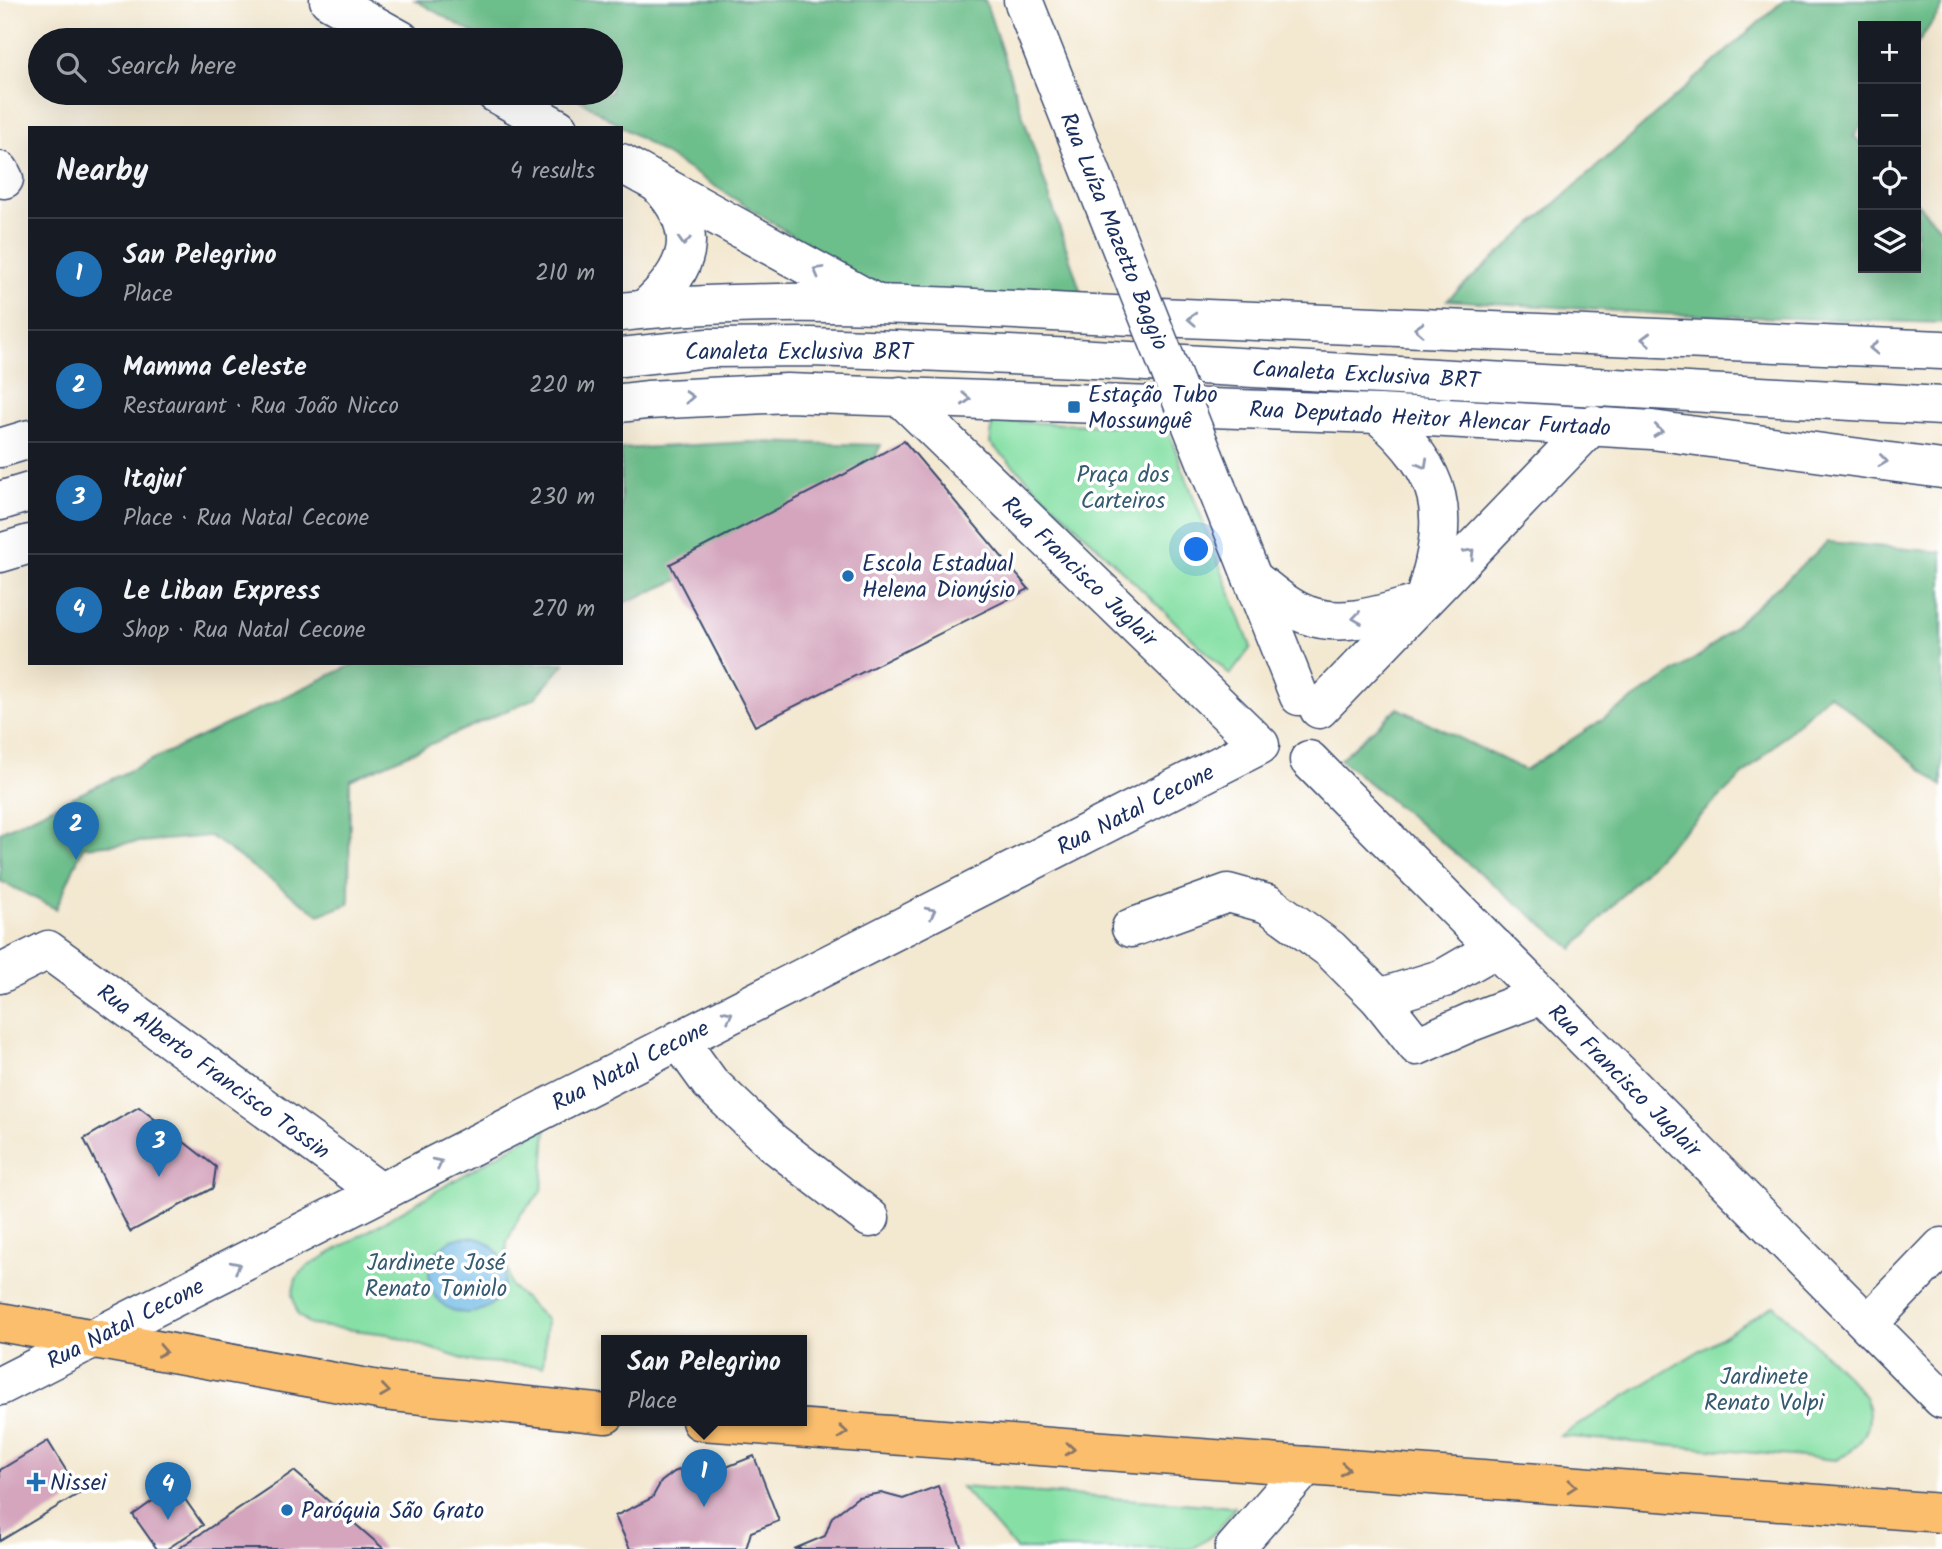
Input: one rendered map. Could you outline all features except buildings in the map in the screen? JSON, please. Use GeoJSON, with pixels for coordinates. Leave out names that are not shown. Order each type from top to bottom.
{"type":"FeatureCollection","features":[{"type":"Feature","properties":{"kind":"main road"},"geometry":{"type":"LineString","coordinates":[[0,1322],[384,1391],[601,1413]]}},
{"type":"Feature","properties":{"kind":"main road"},"geometry":{"type":"LineString","coordinates":[[768,1426],[1942,1513]]}},
{"type":"Feature","properties":{"kind":"street"},"geometry":{"type":"LineString","coordinates":[[329,0],[379,28]]}},
{"type":"Feature","properties":{"kind":"street","name":"Rua Luíza Mazetto Baggio"},"geometry":{"type":"LineString","coordinates":[[1023,0],[1252,578],[1309,702]]}},
{"type":"Feature","properties":{"kind":"street"},"geometry":{"type":"LineString","coordinates":[[517,105],[554,126]]}},
{"type":"Feature","properties":{"kind":"street"},"geometry":{"type":"LineString","coordinates":[[623,164],[878,304]]}},
{"type":"Feature","properties":{"kind":"street"},"geometry":{"type":"LineString","coordinates":[[633,310],[666,290],[680,267],[686,245],[685,225],[676,204],[656,182]]}},
{"type":"Feature","properties":{"kind":"street"},"geometry":{"type":"LineString","coordinates":[[633,310],[736,304],[878,304],[1942,350]]}},
{"type":"Feature","properties":{"kind":"street","name":"Canaleta Exclusiva BRT"},"geometry":{"type":"LineString","coordinates":[[623,356],[708,348],[825,348],[1087,358],[1942,406]]}},
{"type":"Feature","properties":{"kind":"street","name":"Rua Deputado Heitor Alencar Furtado"},"geometry":{"type":"LineString","coordinates":[[623,403],[787,393],[1378,414],[1665,431],[1942,469]]}},
{"type":"Feature","properties":{"kind":"street","name":"Rua Francisco Juglair"},"geometry":{"type":"LineString","coordinates":[[900,396],[1260,745]]}},
{"type":"Feature","properties":{"kind":"street"},"geometry":{"type":"LineString","coordinates":[[1378,414],[1420,457],[1433,484],[1439,508],[1440,534],[1435,565],[1423,602]]}},
{"type":"Feature","properties":{"kind":"street"},"geometry":{"type":"LineString","coordinates":[[1309,702],[1423,602],[1592,425]]}},
{"type":"Feature","properties":{"kind":"street"},"geometry":{"type":"LineString","coordinates":[[0,447],[28,440]]}},
{"type":"Feature","properties":{"kind":"street"},"geometry":{"type":"LineString","coordinates":[[0,501],[28,493]]}},
{"type":"Feature","properties":{"kind":"street"},"geometry":{"type":"LineString","coordinates":[[0,553],[28,545]]}},
{"type":"Feature","properties":{"kind":"street"},"geometry":{"type":"LineString","coordinates":[[1252,578],[1306,615],[1330,621],[1354,620],[1423,602]]}},
{"type":"Feature","properties":{"kind":"street"},"geometry":{"type":"LineString","coordinates":[[1277,698],[1309,702],[1324,719],[1326,730],[1324,742],[1317,752],[1309,760],[1298,764],[1287,764],[1267,754],[1260,745],[1257,723],[1261,713],[1277,698]]}},
{"type":"Feature","properties":{"kind":"street","name":"Rua Natal Cecone"},"geometry":{"type":"LineString","coordinates":[[0,1386],[1260,745]]}},
{"type":"Feature","properties":{"kind":"street","name":"Rua Francisco Juglair"},"geometry":{"type":"LineString","coordinates":[[1309,760],[1942,1399]]}},
{"type":"Feature","properties":{"kind":"street"},"geometry":{"type":"LineString","coordinates":[[1130,928],[1228,893],[1268,904],[1330,949],[1379,998],[1417,1046],[1471,1021],[1542,995]]}},
{"type":"Feature","properties":{"kind":"street"},"geometry":{"type":"LineString","coordinates":[[1379,998],[1444,978],[1496,948]]}},
{"type":"Feature","properties":{"kind":"street","name":"Rua Alberto Francisco Tossin"},"geometry":{"type":"LineString","coordinates":[[0,974],[48,950],[380,1192]]}},
{"type":"Feature","properties":{"kind":"street"},"geometry":{"type":"LineString","coordinates":[[680,1040],[710,1083],[772,1142],[870,1218]]}},
{"type":"Feature","properties":{"kind":"street"},"geometry":{"type":"LineString","coordinates":[[1868,1324],[1942,1247]]}},
{"type":"Feature","properties":{"kind":"street"},"geometry":{"type":"LineString","coordinates":[[1234,1549],[1306,1466]]}},
{"type":"Feature","properties":{"kind":"green space"},"geometry":{"type":"Polygon","coordinates":[[[415,0],[985,0],[1086,308],[873,287],[588,105],[623,105],[623,28],[464,28],[415,0]]]}},
{"type":"Feature","properties":{"kind":"green space"},"geometry":{"type":"Polygon","coordinates":[[[1784,0],[1942,0],[1942,8],[1921,39],[1921,21],[1858,21],[1858,130],[1854,136],[1858,140],[1858,273],[1921,273],[1921,207],[1942,230],[1942,323],[1662,314],[1447,300],[1784,0]]]}},
{"type":"Feature","properties":{"kind":"green space","name":"Praça dos Carteiros"},"geometry":{"type":"Polygon","coordinates":[[[993,421],[1167,428],[1251,647],[1230,675],[990,443],[993,421]]]}},
{"type":"Feature","properties":{"kind":"green space"},"geometry":{"type":"Polygon","coordinates":[[[750,442],[881,445],[858,492],[676,581],[623,603],[623,449],[750,442]]]}},
{"type":"Feature","properties":{"kind":"green space"},"geometry":{"type":"Polygon","coordinates":[[[1828,542],[1942,552],[1942,786],[1829,694],[1668,846],[1573,949],[1340,759],[1398,708],[1525,770],[1705,652],[1828,542]]]}},
{"type":"Feature","properties":{"kind":"green space"},"geometry":{"type":"Polygon","coordinates":[[[352,665],[563,665],[535,698],[350,780],[349,904],[319,915],[210,836],[83,847],[56,909],[0,881],[0,832],[352,665]]]}},
{"type":"Feature","properties":{"kind":"green space","name":"Jardinete José Renato Toniolo"},"geometry":{"type":"Polygon","coordinates":[[[546,1127],[542,1191],[520,1215],[507,1242],[506,1262],[511,1286],[547,1320],[543,1366],[469,1361],[387,1334],[311,1325],[298,1315],[292,1295],[296,1279],[305,1268],[546,1127]]]}},
{"type":"Feature","properties":{"kind":"green space","name":"Jardinete Renato Volpi"},"geometry":{"type":"Polygon","coordinates":[[[1774,1305],[1839,1368],[1866,1399],[1869,1419],[1864,1436],[1845,1455],[1836,1460],[1560,1436],[1774,1305]]]}},
{"type":"Feature","properties":{"kind":"green space"},"geometry":{"type":"Polygon","coordinates":[[[961,1487],[1235,1507],[1216,1531],[1192,1549],[1016,1549],[961,1487]]]}},
{"type":"Feature","properties":{"kind":"water"},"geometry":{"type":"Polygon","coordinates":[[[467,1237],[482,1240],[494,1248],[502,1260],[505,1275],[502,1290],[494,1302],[482,1310],[467,1313],[452,1310],[440,1302],[432,1290],[429,1275],[432,1260],[440,1248],[452,1240],[467,1237]]]}},
{"type":"Feature","properties":{"kind":"place","name":"Estação Tubo Mossunguê"},"geometry":{"type":"Point","coordinates":[1074,407]}},
{"type":"Feature","properties":{"kind":"place","name":"Escola Estadual Helena Dionýsio"},"geometry":{"type":"Point","coordinates":[848,576]}},
{"type":"Feature","properties":{"kind":"place","name":"Mamma Celeste"},"geometry":{"type":"Point","coordinates":[76,860]}},
{"type":"Feature","properties":{"kind":"place","name":"Itajuí"},"geometry":{"type":"Point","coordinates":[159,1177]}},
{"type":"Feature","properties":{"kind":"place","name":"Nissei"},"geometry":{"type":"Point","coordinates":[36,1482]}},
{"type":"Feature","properties":{"kind":"place","name":"San Pelegrino"},"geometry":{"type":"Point","coordinates":[704,1507]}},
{"type":"Feature","properties":{"kind":"place","name":"Paróquia São Grato"},"geometry":{"type":"Point","coordinates":[287,1510]}},
{"type":"Feature","properties":{"kind":"place","name":"Le Liban Express"},"geometry":{"type":"Point","coordinates":[168,1520]}}]}
